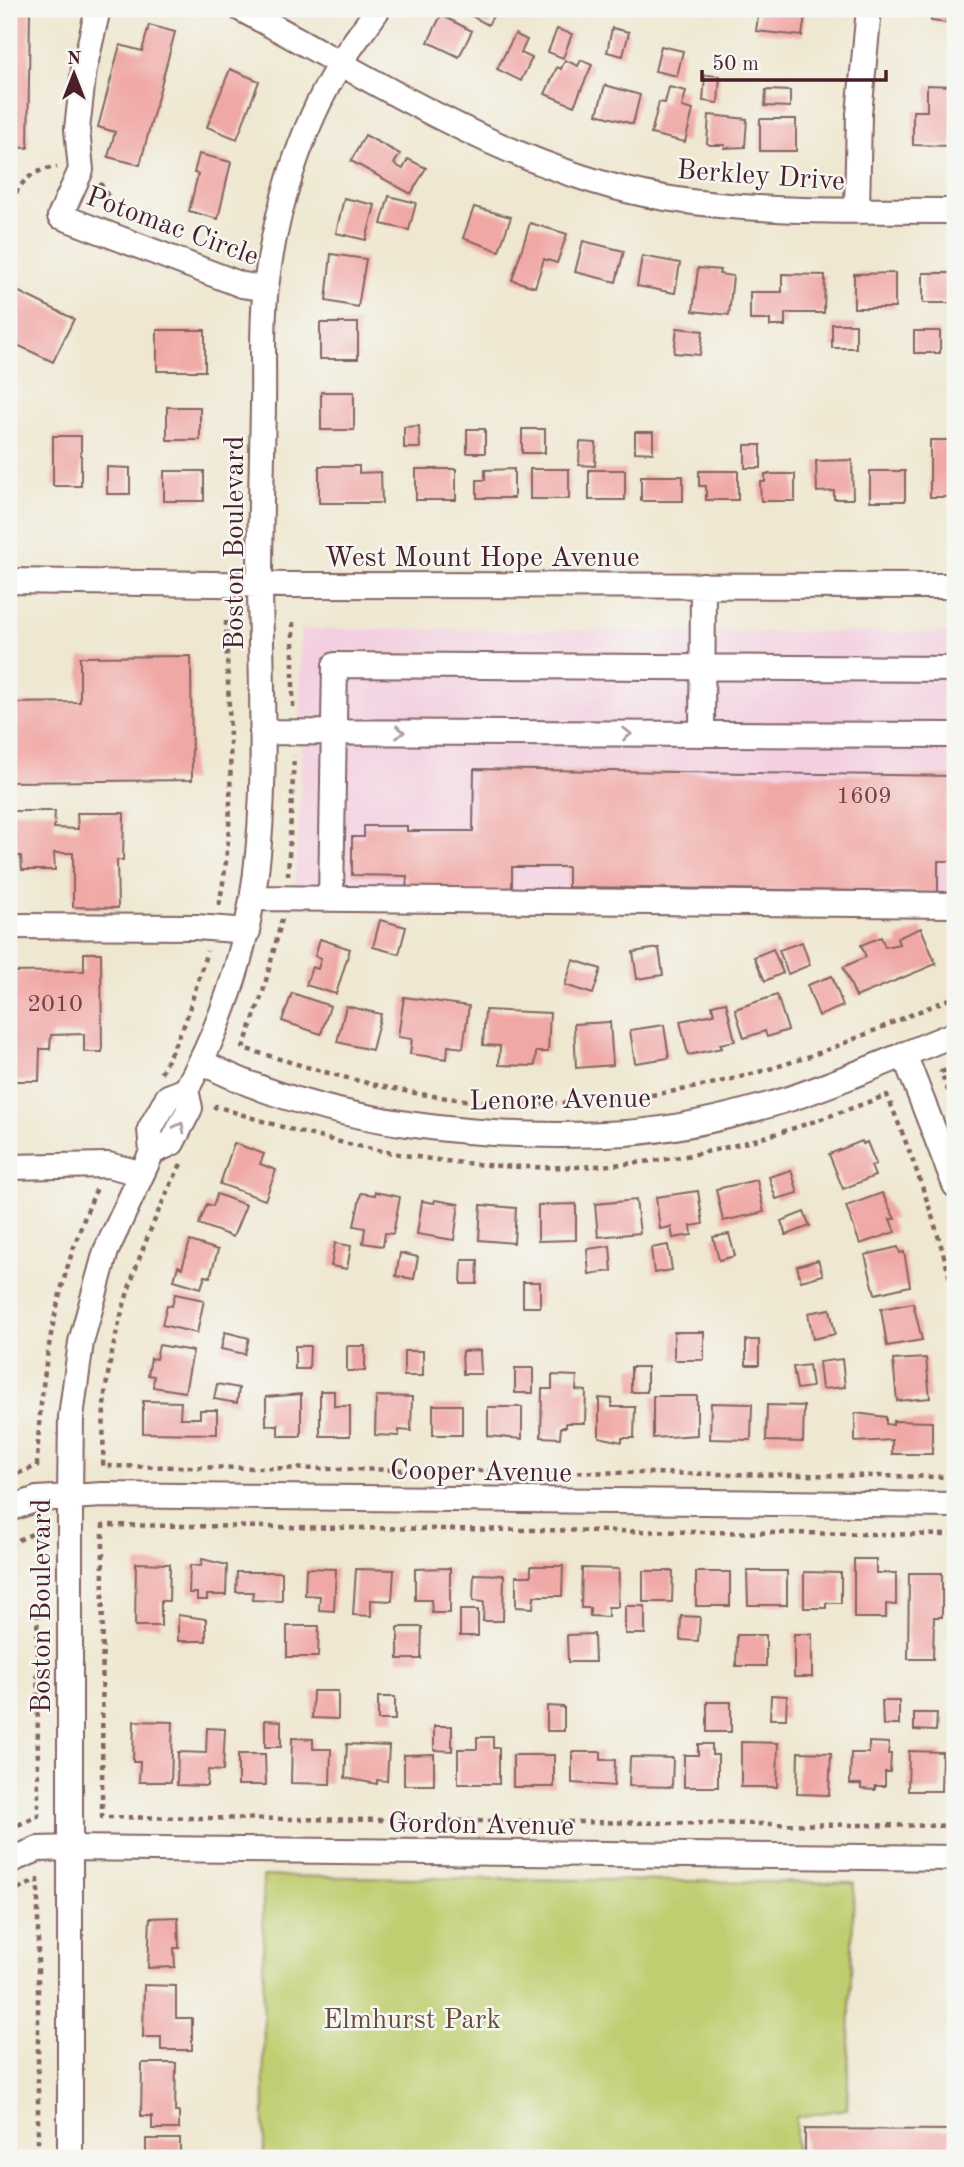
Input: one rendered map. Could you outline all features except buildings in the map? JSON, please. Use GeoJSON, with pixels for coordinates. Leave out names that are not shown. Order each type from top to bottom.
{"type":"FeatureCollection","features":[{"type":"Feature","properties":{"kind":"street","name":"Potomac Circle"},"geometry":{"type":"LineString","coordinates":[[98,9],[84,69],[78,129],[81,170],[60,216],[242,285],[265,288]]}},
{"type":"Feature","properties":{"kind":"street","name":"Berkley Drive"},"geometry":{"type":"LineString","coordinates":[[241,9],[527,157],[608,185],[663,198],[740,208],[955,211]]}},
{"type":"Feature","properties":{"kind":"street","name":"Boston Boulevard"},"geometry":{"type":"LineString","coordinates":[[70,2158],[71,1417],[81,1342],[106,1251],[146,1163],[150,1129],[168,1097],[186,1090],[202,1062],[232,987],[248,931],[255,898],[264,793],[260,585],[265,288],[287,187],[309,126],[341,62],[378,9]]}},
{"type":"Feature","properties":{"kind":"street"},"geometry":{"type":"LineString","coordinates":[[857,210],[859,114],[869,9]]}},
{"type":"Feature","properties":{"kind":"street","name":"West Mount Hope Avenue"},"geometry":{"type":"LineString","coordinates":[[9,581],[260,585],[955,586]]}},
{"type":"Feature","properties":{"kind":"street"},"geometry":{"type":"LineString","coordinates":[[702,734],[703,585]]}},
{"type":"Feature","properties":{"kind":"street"},"geometry":{"type":"LineString","coordinates":[[331,898],[331,732],[335,665],[955,669]]}},
{"type":"Feature","properties":{"kind":"street"},"geometry":{"type":"LineString","coordinates":[[262,732],[955,736]]}},
{"type":"Feature","properties":{"kind":"street"},"geometry":{"type":"LineString","coordinates":[[255,898],[955,905]]}},
{"type":"Feature","properties":{"kind":"street"},"geometry":{"type":"LineString","coordinates":[[9,926],[213,928],[248,931]]}},
{"type":"Feature","properties":{"kind":"street","name":"Lenore Avenue"},"geometry":{"type":"LineString","coordinates":[[202,1062],[230,1077],[315,1104],[391,1121],[470,1131],[628,1133],[703,1120],[791,1098],[955,1034]]}},
{"type":"Feature","properties":{"kind":"street"},"geometry":{"type":"LineString","coordinates":[[904,1054],[955,1185]]}},
{"type":"Feature","properties":{"kind":"street"},"geometry":{"type":"LineString","coordinates":[[9,1167],[146,1163]]}},
{"type":"Feature","properties":{"kind":"street","name":"Cooper Avenue"},"geometry":{"type":"LineString","coordinates":[[9,1509],[37,1499],[70,1496],[955,1505]]}},
{"type":"Feature","properties":{"kind":"street","name":"Gordon Avenue"},"geometry":{"type":"LineString","coordinates":[[9,1861],[38,1849],[70,1848],[955,1858]]}},
{"type":"Feature","properties":{"kind":"path"},"geometry":{"type":"LineString","coordinates":[[160,1075],[185,1023],[213,928],[226,864],[226,621]]}},
{"type":"Feature","properties":{"kind":"path"},"geometry":{"type":"LineString","coordinates":[[293,622],[294,792],[285,898],[281,932],[243,1048],[362,1083],[435,1097],[512,1102],[580,1102],[663,1094],[814,1055],[955,997]]}},
{"type":"Feature","properties":{"kind":"path"},"geometry":{"type":"LineString","coordinates":[[955,1067],[941,1072],[955,1109]]}},
{"type":"Feature","properties":{"kind":"path"},"geometry":{"type":"LineString","coordinates":[[210,1116],[216,1106]]}},
{"type":"Feature","properties":{"kind":"path"},"geometry":{"type":"LineString","coordinates":[[185,1157],[136,1262],[120,1317],[106,1383],[103,1466],[955,1477]]}},
{"type":"Feature","properties":{"kind":"path"},"geometry":{"type":"LineString","coordinates":[[9,1477],[37,1466],[39,1405],[59,1292],[78,1231],[108,1165]]}},
{"type":"Feature","properties":{"kind":"path"},"geometry":{"type":"LineString","coordinates":[[9,1829],[38,1815],[37,1524]]}},
{"type":"Feature","properties":{"kind":"path"},"geometry":{"type":"LineString","coordinates":[[955,1535],[103,1525],[103,1817],[955,1826]]}},
{"type":"Feature","properties":{"kind":"path"},"geometry":{"type":"LineString","coordinates":[[9,1544],[37,1532]]}},
{"type":"Feature","properties":{"kind":"path"},"geometry":{"type":"LineString","coordinates":[[9,1893],[38,1880],[38,2158]]}},
{"type":"Feature","properties":{"kind":"shaded area"},"geometry":{"type":"Polygon","coordinates":[[[300,629],[955,633],[955,906],[294,897],[301,787],[300,629]]]}},
{"type":"Feature","properties":{"kind":"green space","name":"Elmhurst Park"},"geometry":{"type":"Polygon","coordinates":[[[263,1876],[854,1883],[847,2109],[796,2117],[796,2158],[264,2158],[263,1876]]]}}]}
